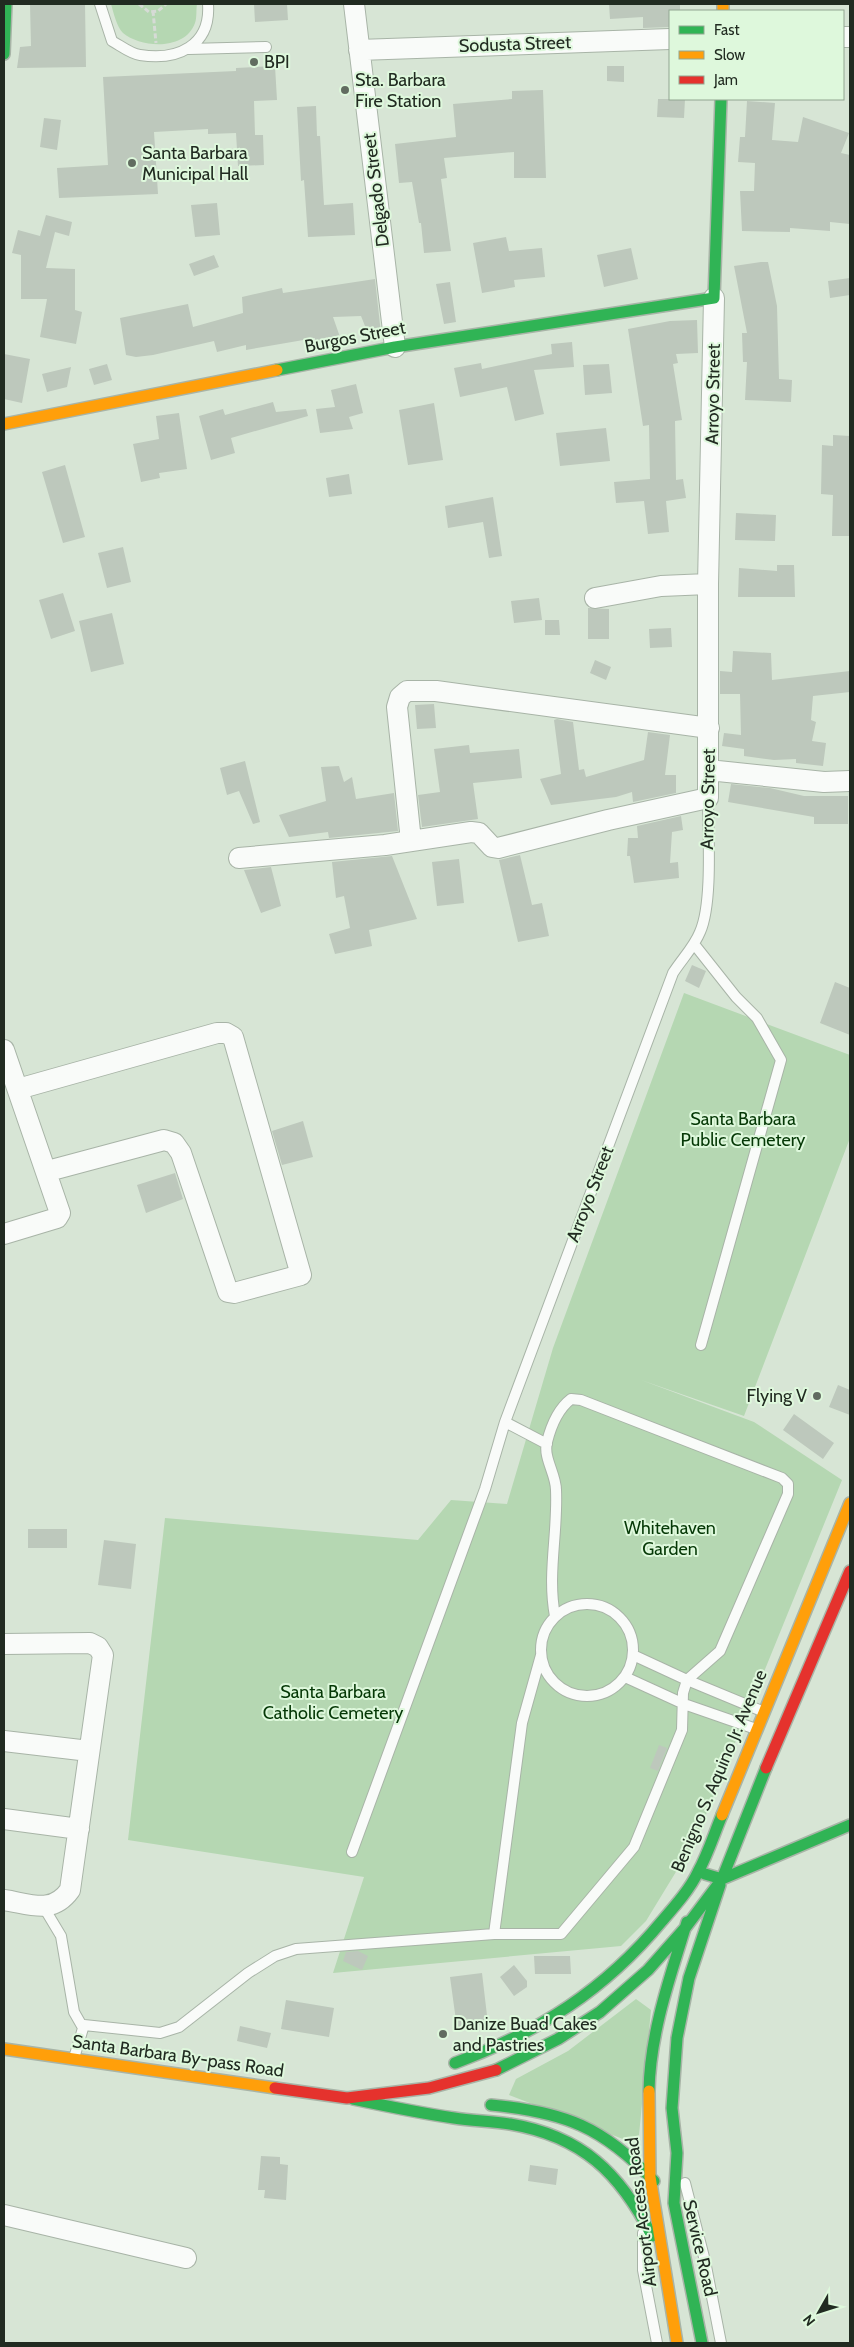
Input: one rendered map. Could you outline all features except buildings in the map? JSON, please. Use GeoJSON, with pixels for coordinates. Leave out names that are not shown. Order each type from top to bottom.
{"type":"FeatureCollection","features":[{"type":"Feature","properties":{"kind":"main road"},"geometry":{"type":"LineString","coordinates":[[4,54],[6,4]]}},
{"type":"Feature","properties":{"kind":"main road","name":"Arroyo Street"},"geometry":{"type":"LineString","coordinates":[[714,298],[720,100]]}},
{"type":"Feature","properties":{"kind":"main road","name":"Burgos Street"},"geometry":{"type":"LineString","coordinates":[[4,424],[395,347],[714,298]]}},
{"type":"Feature","properties":{"kind":"main road","name":"Benigno S. Aquino Jr. Avenue"},"geometry":{"type":"LineString","coordinates":[[448,2066],[490,2052],[547,2023],[589,1995],[630,1957],[673,1911],[698,1873],[850,1503]]}},
{"type":"Feature","properties":{"kind":"main road"},"geometry":{"type":"LineString","coordinates":[[347,2098],[429,2088],[508,2065],[558,2039],[600,2012],[648,1970],[686,1927],[722,1879],[785,1721],[850,1571]]}},
{"type":"Feature","properties":{"kind":"main road"},"geometry":{"type":"LineString","coordinates":[[698,1873],[722,1879],[850,1825]]}},
{"type":"Feature","properties":{"kind":"main road","name":"Airport Access Road"},"geometry":{"type":"LineString","coordinates":[[677,2343],[650,2177],[648,2131],[649,2074],[659,2014],[686,1927],[698,1873]]}},
{"type":"Feature","properties":{"kind":"main road","name":"Airport Access Road"},"geometry":{"type":"LineString","coordinates":[[702,2343],[674,2203],[677,2153],[672,2108],[677,2038],[689,1978],[722,1879]]}},
{"type":"Feature","properties":{"kind":"main road","name":"Santa Barbara By-pass Road"},"geometry":{"type":"LineString","coordinates":[[4,2049],[347,2098]]}},
{"type":"Feature","properties":{"kind":"main road"},"geometry":{"type":"LineString","coordinates":[[347,2098],[403,2080]]}},
{"type":"Feature","properties":{"kind":"main road"},"geometry":{"type":"LineString","coordinates":[[347,2098],[429,2101]]}},
{"type":"Feature","properties":{"kind":"main road"},"geometry":{"type":"LineString","coordinates":[[347,2098],[445,2117],[511,2124],[546,2133],[585,2150],[620,2181],[642,2216],[662,2258]]}},
{"type":"Feature","properties":{"kind":"main road"},"geometry":{"type":"LineString","coordinates":[[482,2104],[536,2110],[563,2116],[595,2130],[624,2151],[674,2203]]}},
{"type":"Feature","properties":{"kind":"street","name":"Delgado Street"},"geometry":{"type":"LineString","coordinates":[[354,4],[395,347]]}},
{"type":"Feature","properties":{"kind":"street","name":"Sodusta Street"},"geometry":{"type":"LineString","coordinates":[[359,50],[669,39]]}},
{"type":"Feature","properties":{"kind":"street","name":"Arroyo Street"},"geometry":{"type":"LineString","coordinates":[[708,798],[708,584],[714,298]]}},
{"type":"Feature","properties":{"kind":"street"},"geometry":{"type":"LineString","coordinates":[[596,598],[661,586],[708,584]]}},
{"type":"Feature","properties":{"kind":"street"},"geometry":{"type":"LineString","coordinates":[[411,841],[397,707],[400,696],[407,692],[457,693],[554,709],[709,728]]}},
{"type":"Feature","properties":{"kind":"street"},"geometry":{"type":"LineString","coordinates":[[708,770],[824,782],[850,781]]}},
{"type":"Feature","properties":{"kind":"street"},"geometry":{"type":"LineString","coordinates":[[239,858],[411,841],[476,832],[492,847],[498,848],[608,820],[708,798]]}},
{"type":"Feature","properties":{"kind":"street"},"geometry":{"type":"LineString","coordinates":[[18,1089],[217,1033],[226,1033],[233,1036],[301,1275],[234,1293],[228,1292],[180,1153],[174,1143],[164,1140],[48,1172]]}},
{"type":"Feature","properties":{"kind":"street"},"geometry":{"type":"LineString","coordinates":[[4,1053],[48,1172],[60,1213],[58,1218],[4,1234]]}},
{"type":"Feature","properties":{"kind":"street"},"geometry":{"type":"LineString","coordinates":[[4,1644],[90,1643],[98,1647],[103,1655],[70,1890],[63,1899],[48,1906],[4,1900]]}},
{"type":"Feature","properties":{"kind":"street"},"geometry":{"type":"LineString","coordinates":[[4,1741],[90,1752]]}},
{"type":"Feature","properties":{"kind":"street"},"geometry":{"type":"LineString","coordinates":[[4,1819],[79,1830]]}},
{"type":"Feature","properties":{"kind":"street"},"geometry":{"type":"LineString","coordinates":[[4,2215],[186,2258]]}},
{"type":"Feature","properties":{"kind":"lane"},"geometry":{"type":"LineString","coordinates":[[100,4],[112,41],[138,55],[166,56],[188,50],[266,47]]}},
{"type":"Feature","properties":{"kind":"lane"},"geometry":{"type":"LineString","coordinates":[[188,50],[204,32],[208,4]]}},
{"type":"Feature","properties":{"kind":"lane","name":"Arroyo Street"},"geometry":{"type":"LineString","coordinates":[[352,1852],[495,1458],[505,1422],[673,973],[702,930],[707,904],[708,798]]}},
{"type":"Feature","properties":{"kind":"lane"},"geometry":{"type":"LineString","coordinates":[[694,944],[736,997],[756,1018],[781,1060],[701,1345]]}},
{"type":"Feature","properties":{"kind":"lane"},"geometry":{"type":"LineString","coordinates":[[82,2026],[97,2025],[160,2033],[179,2027],[248,1973],[276,1956],[296,1949],[494,1934],[556,1934],[565,1930],[634,1847],[682,1730],[683,1693],[686,1680],[720,1651],[788,1494],[788,1484],[782,1478],[581,1400],[571,1400],[561,1408],[547,1444],[549,1467],[556,1482],[557,1511],[550,1592],[555,1616]]}},
{"type":"Feature","properties":{"kind":"lane"},"geometry":{"type":"LineString","coordinates":[[505,1422],[547,1444]]}},
{"type":"Feature","properties":{"kind":"lane"},"geometry":{"type":"LineString","coordinates":[[494,1934],[522,1723],[541,1654],[542,1636],[555,1616],[566,1608],[580,1604],[594,1604],[608,1608],[619,1616],[628,1628],[633,1641],[633,1655],[625,1677],[613,1688],[599,1695],[583,1696],[568,1692],[555,1682],[545,1670],[541,1654]]}},
{"type":"Feature","properties":{"kind":"lane"},"geometry":{"type":"LineString","coordinates":[[633,1655],[686,1680],[785,1721]]}},
{"type":"Feature","properties":{"kind":"lane"},"geometry":{"type":"LineString","coordinates":[[625,1677],[684,1704],[778,1738]]}},
{"type":"Feature","properties":{"kind":"lane"},"geometry":{"type":"LineString","coordinates":[[43,1906],[61,1936],[74,2012],[82,2026],[74,2059]]}},
{"type":"Feature","properties":{"kind":"lane","name":"Service Road"},"geometry":{"type":"LineString","coordinates":[[677,2153],[705,2261],[721,2343]]}},
{"type":"Feature","properties":{"kind":"lane"},"geometry":{"type":"LineString","coordinates":[[642,2216],[644,2270],[657,2343]]}},
{"type":"Feature","properties":{"kind":"path"},"geometry":{"type":"LineString","coordinates":[[139,4],[142,8],[153,11],[158,11],[166,4]]}},
{"type":"Feature","properties":{"kind":"path"},"geometry":{"type":"LineString","coordinates":[[153,11],[158,56]]}},
{"type":"Feature","properties":{"kind":"green space"},"geometry":{"type":"Polygon","coordinates":[[[111,4],[197,4],[196,21],[190,32],[173,42],[151,44],[140,42],[121,31],[111,4]]]}},
{"type":"Feature","properties":{"kind":"green space"},"geometry":{"type":"Polygon","coordinates":[[[684,993],[850,1055],[850,1138],[744,1416],[641,1380],[754,1422],[842,1480],[696,1839],[646,1921],[621,1946],[333,1973],[364,1877],[128,1840],[165,1518],[418,1540],[451,1500],[507,1504],[553,1348],[684,993]]]}},
{"type":"Feature","properties":{"kind":"green space"},"geometry":{"type":"Polygon","coordinates":[[[636,1999],[651,2010],[639,2135],[628,2141],[509,2095],[516,2079],[568,2051],[636,1999]]]}},
{"type":"Feature","properties":{"kind":"traffic: fast"},"geometry":{"type":"LineString","coordinates":[[4,54],[6,4]]}},
{"type":"Feature","properties":{"kind":"traffic: fast"},"geometry":{"type":"LineString","coordinates":[[277,370],[395,347],[714,298],[721,100]]}},
{"type":"Feature","properties":{"kind":"traffic: fast"},"geometry":{"type":"LineString","coordinates":[[496,2070],[558,2039],[600,2012],[648,1970],[686,1927],[722,1879],[766,1768]]}},
{"type":"Feature","properties":{"kind":"traffic: fast"},"geometry":{"type":"LineString","coordinates":[[455,2063],[486,2051],[542,2023],[594,1988],[617,1968],[640,1946],[687,1891],[705,1858],[722,1815]]}},
{"type":"Feature","properties":{"kind":"traffic: fast"},"geometry":{"type":"LineString","coordinates":[[705,1874],[722,1879],[850,1825]]}},
{"type":"Feature","properties":{"kind":"traffic: fast"},"geometry":{"type":"LineString","coordinates":[[702,2343],[674,2203],[677,2153],[672,2108],[677,2038],[689,1978],[720,1885]]}},
{"type":"Feature","properties":{"kind":"traffic: fast"},"geometry":{"type":"LineString","coordinates":[[649,2091],[650,2069],[657,2027],[687,1922]]}},
{"type":"Feature","properties":{"kind":"traffic: fast"},"geometry":{"type":"LineString","coordinates":[[353,2099],[441,2116],[510,2124],[558,2138],[578,2148],[612,2176],[640,2214],[652,2236]]}},
{"type":"Feature","properties":{"kind":"traffic: fast"},"geometry":{"type":"LineString","coordinates":[[491,2105],[541,2112],[581,2125],[617,2147],[654,2181]]}},
{"type":"Feature","properties":{"kind":"traffic: slow"},"geometry":{"type":"LineString","coordinates":[[723,4],[723,10]]}},
{"type":"Feature","properties":{"kind":"traffic: slow"},"geometry":{"type":"LineString","coordinates":[[4,424],[277,370]]}},
{"type":"Feature","properties":{"kind":"traffic: slow"},"geometry":{"type":"LineString","coordinates":[[722,1815],[850,1503]]}},
{"type":"Feature","properties":{"kind":"traffic: slow"},"geometry":{"type":"LineString","coordinates":[[4,2049],[275,2088]]}},
{"type":"Feature","properties":{"kind":"traffic: slow"},"geometry":{"type":"LineString","coordinates":[[649,2091],[650,2177],[677,2343]]}},
{"type":"Feature","properties":{"kind":"traffic: jam"},"geometry":{"type":"LineString","coordinates":[[766,1768],[850,1571]]}},
{"type":"Feature","properties":{"kind":"traffic: jam"},"geometry":{"type":"LineString","coordinates":[[275,2088],[347,2098],[429,2088],[496,2070]]}},
{"type":"Feature","properties":{"kind":"place","name":"BPI"},"geometry":{"type":"Point","coordinates":[254,62]}},
{"type":"Feature","properties":{"kind":"place","name":"Sta. Barbara Fire Station"},"geometry":{"type":"Point","coordinates":[345,90]}},
{"type":"Feature","properties":{"kind":"place","name":"Santa Barbara Municipal Hall"},"geometry":{"type":"Point","coordinates":[132,163]}},
{"type":"Feature","properties":{"kind":"place","name":"Flying V"},"geometry":{"type":"Point","coordinates":[817,1396]}},
{"type":"Feature","properties":{"kind":"place","name":"Danize Buad Cakes and Pastries"},"geometry":{"type":"Point","coordinates":[443,2034]}},
{"type":"Feature","properties":{"kind":"park label","name":"Santa Barbara Public Cemetery"},"geometry":{"type":"Point","coordinates":[743,1129]}},
{"type":"Feature","properties":{"kind":"park label","name":"Whitehaven Garden"},"geometry":{"type":"Point","coordinates":[670,1538]}},
{"type":"Feature","properties":{"kind":"park label","name":"Santa Barbara Catholic Cemetery"},"geometry":{"type":"Point","coordinates":[333,1702]}}]}
